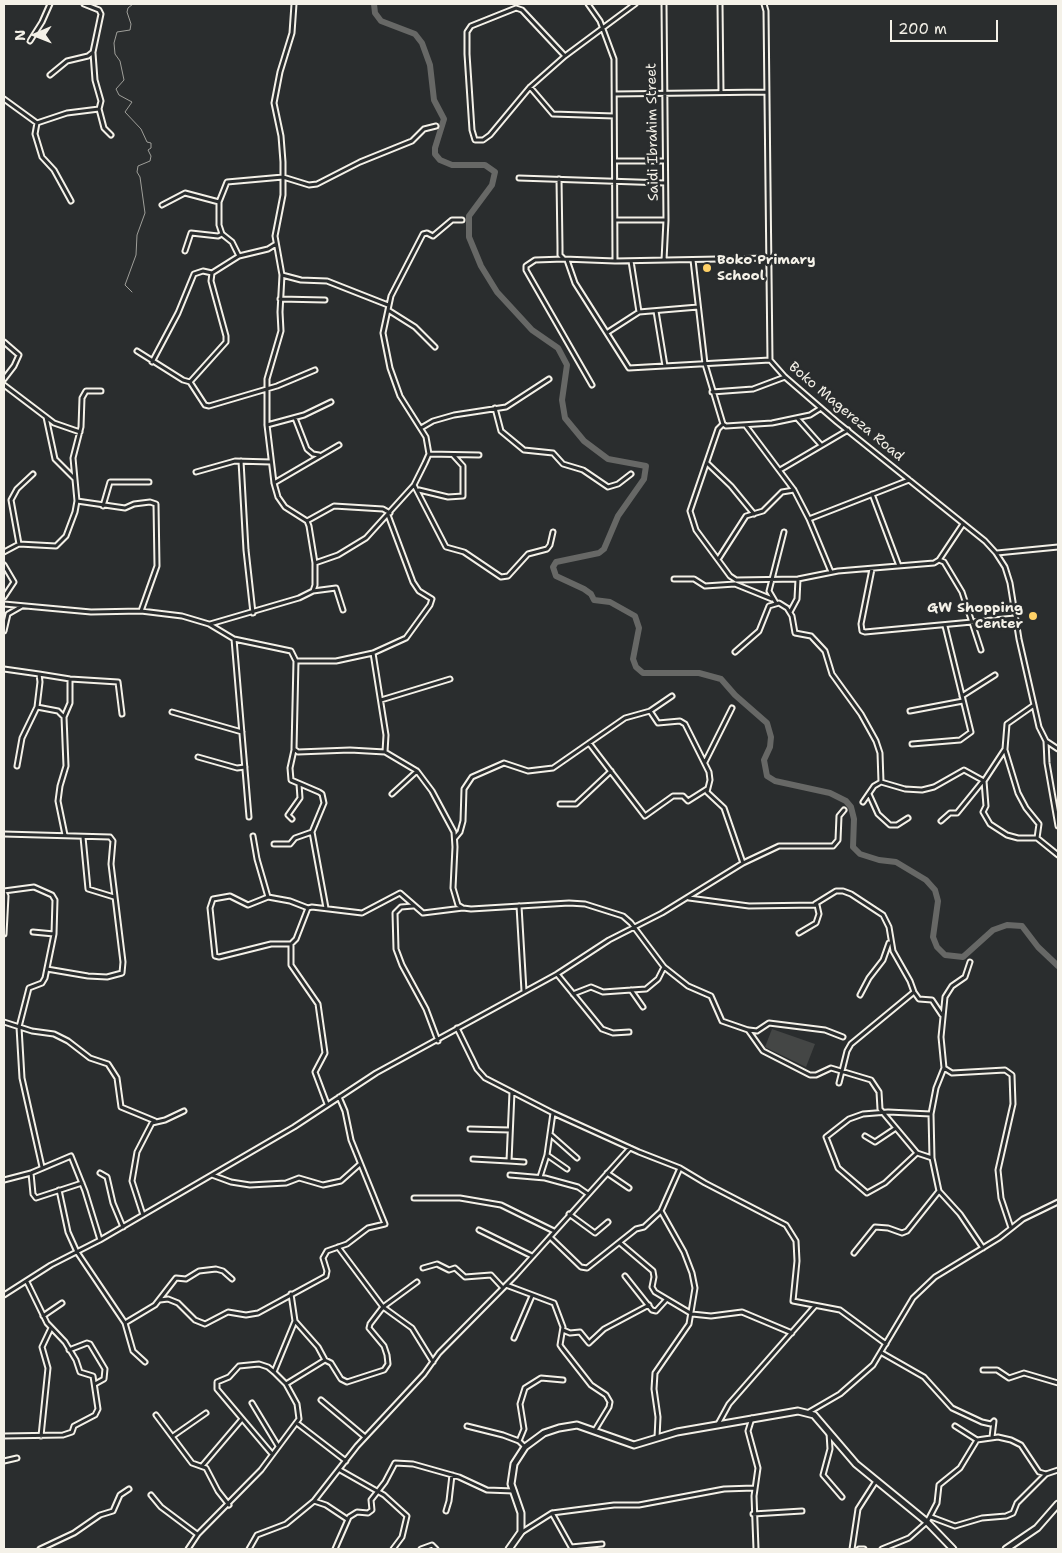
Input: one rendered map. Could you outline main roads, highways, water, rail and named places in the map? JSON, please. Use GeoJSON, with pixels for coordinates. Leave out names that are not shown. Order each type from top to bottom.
{"type":"FeatureCollection","features":[{"type":"Feature","properties":{"kind":"waterway"},"geometry":{"type":"LineString","coordinates":[[132,292],[125,285],[136,255],[137,235],[145,213],[140,177],[137,172],[138,166],[150,161],[151,156],[148,150],[151,148],[151,143],[147,142],[141,129],[125,112],[132,102],[119,95],[116,89],[124,80],[120,61],[115,54],[114,43],[117,32],[130,30],[131,24],[127,12],[128,8],[133,4]]}},
{"type":"Feature","properties":{"kind":"waterway"},"geometry":{"type":"LineString","coordinates":[[374,4],[375,13],[381,21],[415,34],[422,43],[430,65],[434,100],[444,119],[435,154],[440,160],[452,165],[485,165],[495,172],[492,185],[469,216],[469,237],[481,266],[497,292],[532,330],[558,348],[567,365],[562,400],[565,418],[584,441],[608,459],[646,466],[644,479],[618,516],[604,549],[599,553],[556,562],[553,567],[556,576],[584,589],[591,594],[594,600],[610,602],[635,616],[639,628],[633,659],[636,667],[643,673],[699,673],[721,679],[735,695],[767,723],[771,737],[770,747],[764,760],[767,776],[775,781],[830,793],[846,801],[851,807],[854,819],[853,847],[860,854],[879,860],[896,862],[926,880],[935,890],[938,901],[933,937],[937,947],[945,955],[963,957],[993,930],[1007,925],[1022,926],[1038,947],[1058,966]]}},
{"type":"Feature","properties":{"kind":"place","name":"Boko Primary School"},"geometry":{"type":"Point","coordinates":[707,268]}},
{"type":"Feature","properties":{"kind":"place","name":"GW Shopping Center"},"geometry":{"type":"Point","coordinates":[1033,616]}}]}
